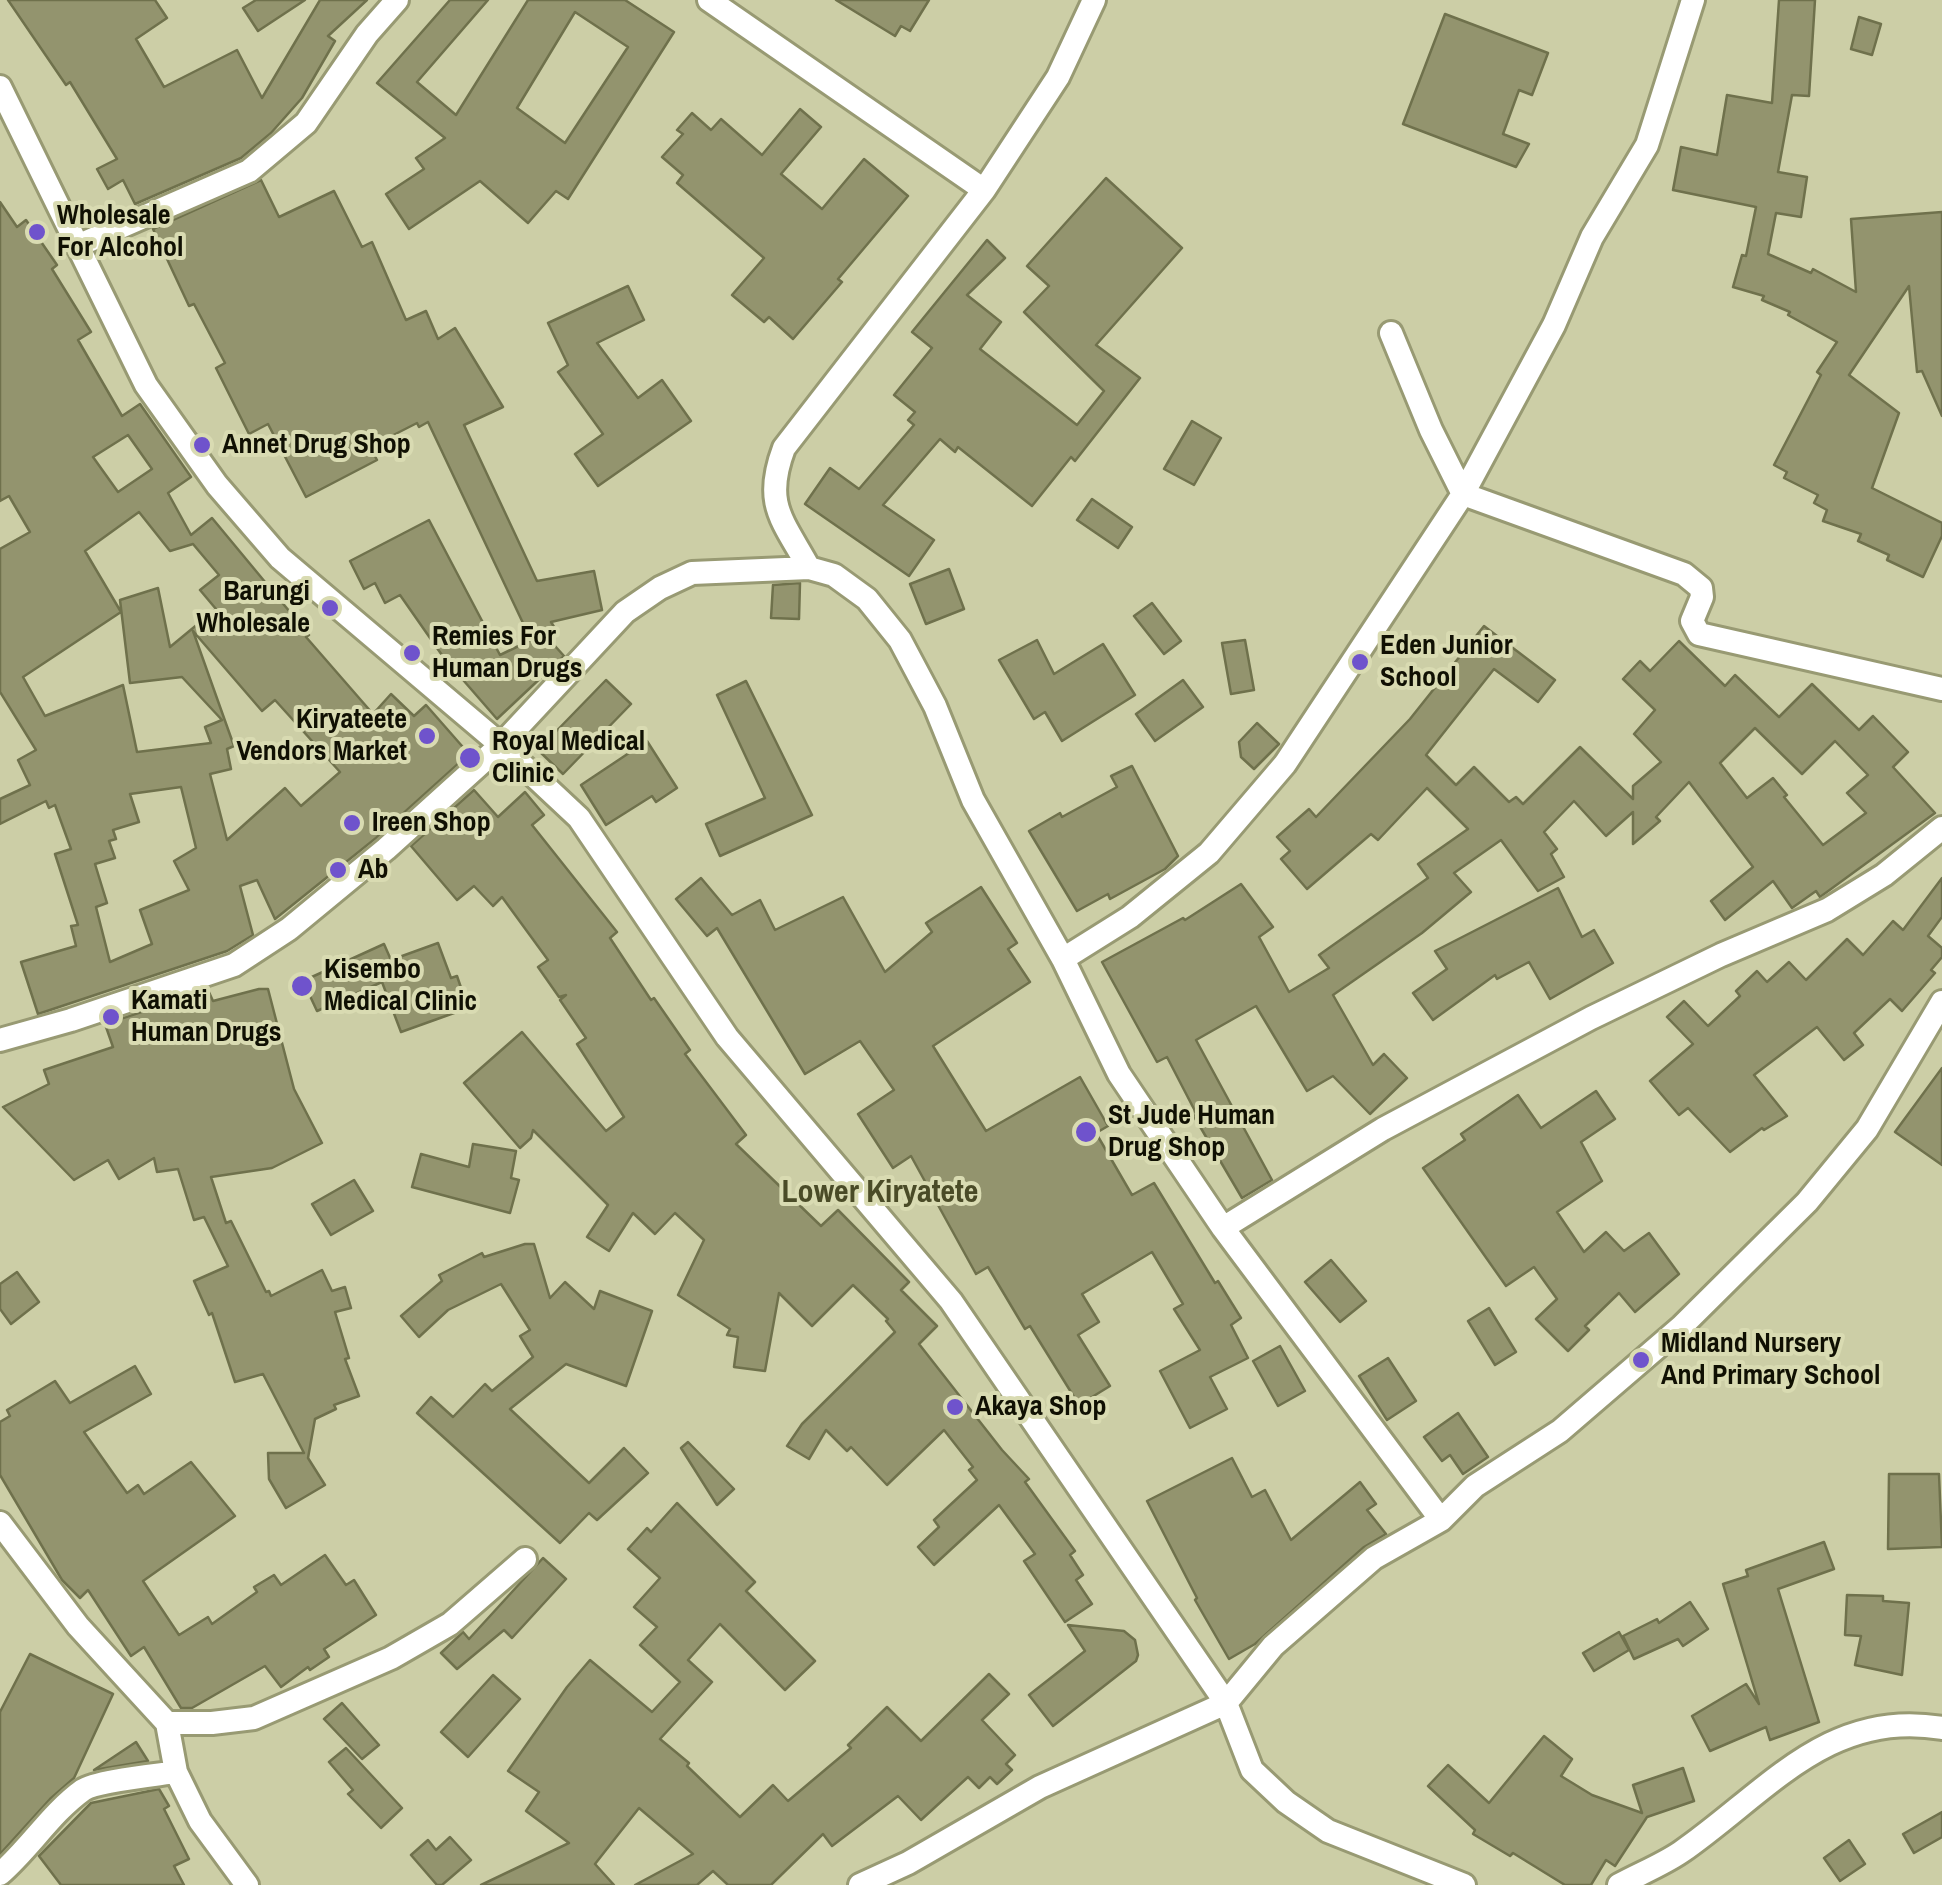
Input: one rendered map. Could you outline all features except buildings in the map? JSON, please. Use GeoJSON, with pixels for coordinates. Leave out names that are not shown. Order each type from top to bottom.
{"type":"FeatureCollection","features":[{"type":"Feature","properties":{"kind":"street"},"geometry":{"type":"LineString","coordinates":[[78,246],[250,171],[306,123],[368,34],[397,0]]}},
{"type":"Feature","properties":{"kind":"street"},"geometry":{"type":"LineString","coordinates":[[710,0],[984,190]]}},
{"type":"Feature","properties":{"kind":"street"},"geometry":{"type":"LineString","coordinates":[[808,568],[774,505],[774,475],[784,448],[984,190],[1058,77],[1094,0]]}},
{"type":"Feature","properties":{"kind":"street"},"geometry":{"type":"LineString","coordinates":[[1064,959],[1130,917],[1170,885],[1209,853],[1247,809],[1285,764],[1463,494],[1554,325],[1592,237],[1647,145],[1692,0]]}},
{"type":"Feature","properties":{"kind":"street"},"geometry":{"type":"LineString","coordinates":[[0,87],[146,385],[230,500],[280,558],[501,745],[579,818],[728,1037],[950,1301],[1226,1703],[1252,1770],[1286,1802],[1328,1831],[1464,1885]]}},
{"type":"Feature","properties":{"kind":"street"},"geometry":{"type":"LineString","coordinates":[[1391,333],[1431,430],[1463,494],[1684,574],[1700,588],[1702,597],[1692,621],[1700,634],[1942,688]]}},
{"type":"Feature","properties":{"kind":"street"},"geometry":{"type":"LineString","coordinates":[[0,1040],[234,966],[289,929],[386,849],[501,745],[624,612],[660,588],[692,573],[808,568],[834,575],[868,599],[900,640],[935,706],[973,800],[1064,959],[1119,1074],[1222,1228],[1441,1520]]}},
{"type":"Feature","properties":{"kind":"street"},"geometry":{"type":"LineString","coordinates":[[1222,1228],[1383,1129],[1591,1018],[1735,948],[1827,910],[1884,876],[1942,828]]}},
{"type":"Feature","properties":{"kind":"street"},"geometry":{"type":"LineString","coordinates":[[860,1885],[908,1863],[1040,1787],[1226,1703],[1273,1646],[1374,1558],[1441,1520],[1475,1486],[1560,1430],[1682,1326],[1806,1202],[1867,1130],[1942,1002]]}},
{"type":"Feature","properties":{"kind":"street"},"geometry":{"type":"LineString","coordinates":[[0,1523],[78,1626],[167,1723],[176,1772],[200,1821],[247,1885]]}},
{"type":"Feature","properties":{"kind":"street"},"geometry":{"type":"LineString","coordinates":[[167,1723],[254,1718],[391,1658],[450,1624],[525,1559]]}},
{"type":"Feature","properties":{"kind":"street"},"geometry":{"type":"LineString","coordinates":[[1619,1885],[1679,1854],[1776,1776],[1840,1738],[1870,1728],[1910,1722],[1942,1728]]}},
{"type":"Feature","properties":{"kind":"street"},"geometry":{"type":"LineString","coordinates":[[0,1874],[21,1856],[44,1824],[85,1788],[176,1772]]}},
{"type":"Feature","properties":{"kind":"place","name":"Wholesale For Alcohol"},"geometry":{"type":"Point","coordinates":[37,232]}},
{"type":"Feature","properties":{"kind":"place","name":"Annet Drug Shop"},"geometry":{"type":"Point","coordinates":[202,445]}},
{"type":"Feature","properties":{"kind":"place","name":"Barungi Wholesale"},"geometry":{"type":"Point","coordinates":[330,608]}},
{"type":"Feature","properties":{"kind":"place","name":"Remies For Human Drugs"},"geometry":{"type":"Point","coordinates":[412,653]}},
{"type":"Feature","properties":{"kind":"place","name":"Eden Junior School"},"geometry":{"type":"Point","coordinates":[1360,662]}},
{"type":"Feature","properties":{"kind":"place","name":"Kiryateete Vendors Market"},"geometry":{"type":"Point","coordinates":[427,736]}},
{"type":"Feature","properties":{"kind":"place","name":"Royal Medical Clinic"},"geometry":{"type":"Point","coordinates":[470,758]}},
{"type":"Feature","properties":{"kind":"place","name":"Ireen Shop"},"geometry":{"type":"Point","coordinates":[352,823]}},
{"type":"Feature","properties":{"kind":"place","name":"Ab"},"geometry":{"type":"Point","coordinates":[338,870]}},
{"type":"Feature","properties":{"kind":"place","name":"Kisembo Medical Clinic"},"geometry":{"type":"Point","coordinates":[302,986]}},
{"type":"Feature","properties":{"kind":"place","name":"Kamati Human Drugs"},"geometry":{"type":"Point","coordinates":[111,1017]}},
{"type":"Feature","properties":{"kind":"place","name":"St Jude Human Drug Shop"},"geometry":{"type":"Point","coordinates":[1086,1132]}},
{"type":"Feature","properties":{"kind":"place","name":"Midland Nursery And Primary School"},"geometry":{"type":"Point","coordinates":[1641,1360]}},
{"type":"Feature","properties":{"kind":"place","name":"Akaya Shop"},"geometry":{"type":"Point","coordinates":[955,1407]}},
{"type":"Feature","properties":{"kind":"district","name":"Lower Kiryatete"},"geometry":{"type":"Point","coordinates":[880,1193]}}]}
